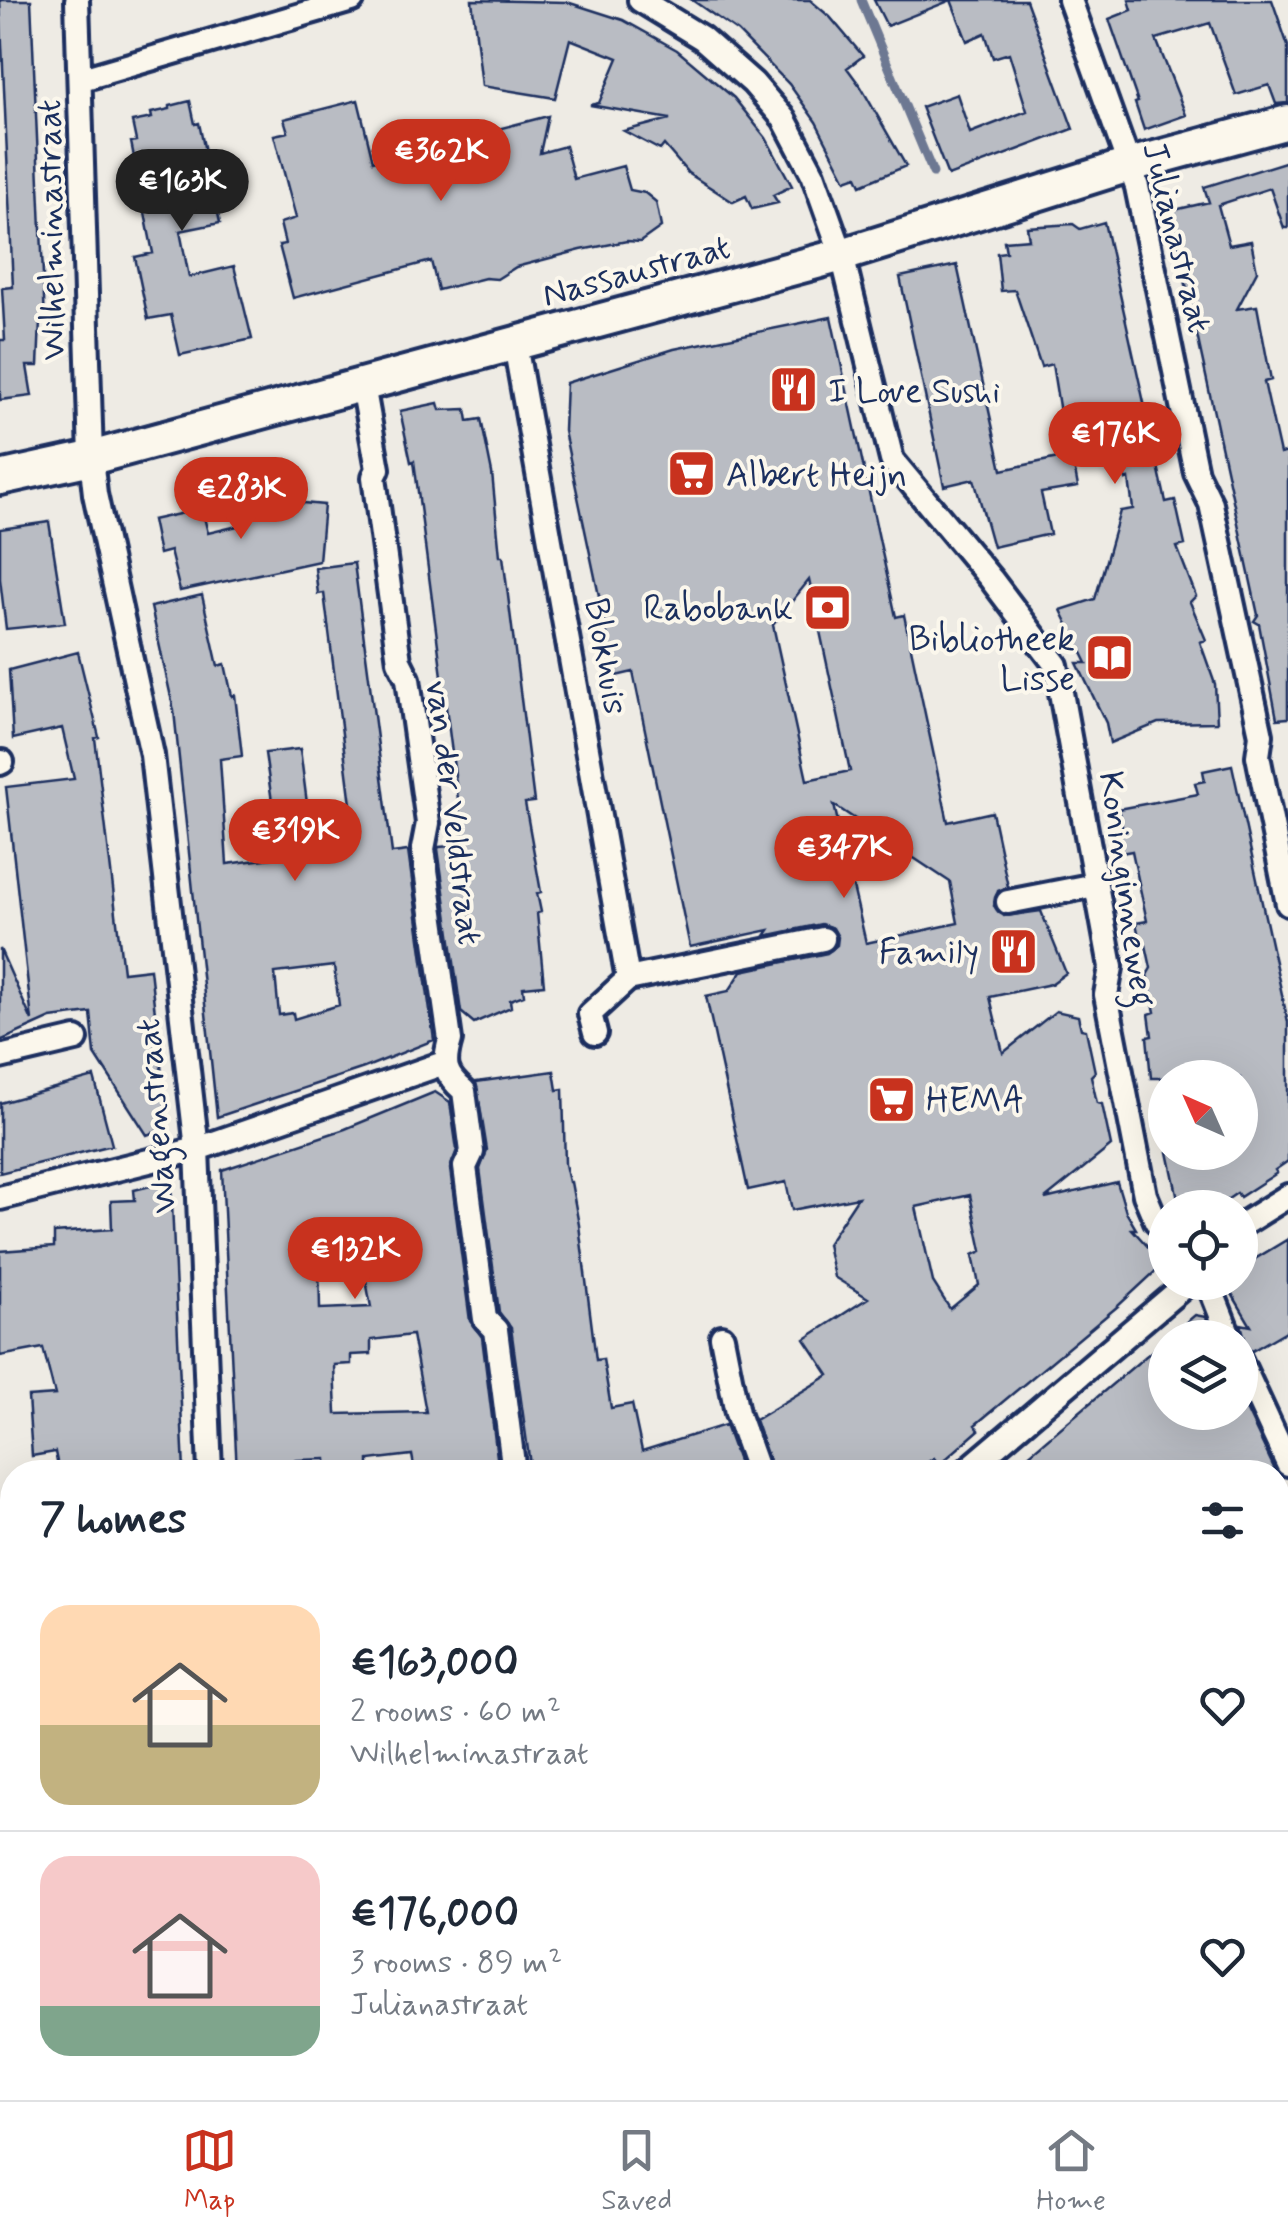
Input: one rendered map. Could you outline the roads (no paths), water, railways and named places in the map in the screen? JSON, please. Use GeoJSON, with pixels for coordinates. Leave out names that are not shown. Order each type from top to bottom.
{"type":"FeatureCollection","features":[{"type":"Feature","properties":{"kind":"main road","name":"Nassaustraat"},"geometry":{"type":"LineString","coordinates":[[0,478],[363,386],[842,255],[1126,166],[1288,122]]}},
{"type":"Feature","properties":{"kind":"street","name":"Wilhelminastraat"},"geometry":{"type":"LineString","coordinates":[[77,0],[91,458],[152,755]]}},
{"type":"Feature","properties":{"kind":"street"},"geometry":{"type":"LineString","coordinates":[[82,80],[352,0]]}},
{"type":"Feature","properties":{"kind":"street","name":"Koninginneweg"},"geometry":{"type":"LineString","coordinates":[[640,0],[702,38],[753,83],[784,119],[812,174],[842,255],[892,460],[1056,665],[1111,966],[1106,995],[1148,1202]]}},
{"type":"Feature","properties":{"kind":"street","name":"Julianastraat"},"geometry":{"type":"LineString","coordinates":[[1070,0],[1126,166],[1137,187],[1196,472],[1211,504],[1261,735],[1258,756],[1288,904]]}},
{"type":"Feature","properties":{"kind":"street","name":"Blokhuis"},"geometry":{"type":"LineString","coordinates":[[515,344],[628,979]]}},
{"type":"Feature","properties":{"kind":"street","name":"van der Veldstraat"},"geometry":{"type":"LineString","coordinates":[[363,386],[378,469],[374,478],[399,661],[408,678],[428,823],[423,848],[450,1040],[444,1063]]}},
{"type":"Feature","properties":{"kind":"street","name":"Wagenstraat"},"geometry":{"type":"LineString","coordinates":[[152,755],[197,1149],[210,1460]]}},
{"type":"Feature","properties":{"kind":"street"},"geometry":{"type":"LineString","coordinates":[[1008,902],[1095,885]]}},
{"type":"Feature","properties":{"kind":"street"},"geometry":{"type":"LineString","coordinates":[[595,1033],[590,1014],[628,979],[823,939]]}},
{"type":"Feature","properties":{"kind":"street"},"geometry":{"type":"LineString","coordinates":[[0,1058],[76,1039]]}},
{"type":"Feature","properties":{"kind":"street"},"geometry":{"type":"LineString","coordinates":[[0,1198],[197,1149],[444,1063],[448,1078],[464,1092],[472,1152],[465,1167],[485,1319],[496,1330],[512,1460]]}},
{"type":"Feature","properties":{"kind":"street"},"geometry":{"type":"LineString","coordinates":[[1258,1215],[1288,1196]]}},
{"type":"Feature","properties":{"kind":"street"},"geometry":{"type":"LineString","coordinates":[[978,1460],[1168,1300]]}},
{"type":"Feature","properties":{"kind":"street"},"geometry":{"type":"LineString","coordinates":[[722,1337],[738,1412],[754,1460]]}},
{"type":"Feature","properties":{"kind":"street"},"geometry":{"type":"LineString","coordinates":[[1258,1399],[1286,1460]]}},
{"type":"Feature","properties":{"kind":"waterway"},"geometry":{"type":"LineString","coordinates":[[861,0],[933,173]]}},
{"type":"Feature","properties":{"kind":"place","name":"I Love Sushi"},"geometry":{"type":"Point","coordinates":[793,390]}},
{"type":"Feature","properties":{"kind":"place","name":"Albert Heijn"},"geometry":{"type":"Point","coordinates":[691,474]}},
{"type":"Feature","properties":{"kind":"place","name":"Rabobank"},"geometry":{"type":"Point","coordinates":[828,607]}},
{"type":"Feature","properties":{"kind":"place","name":"Bibliotheek Lisse"},"geometry":{"type":"Point","coordinates":[1110,658]}},
{"type":"Feature","properties":{"kind":"place","name":"Family"},"geometry":{"type":"Point","coordinates":[1014,951]}},
{"type":"Feature","properties":{"kind":"place","name":"HEMA"},"geometry":{"type":"Point","coordinates":[891,1099]}}]}
